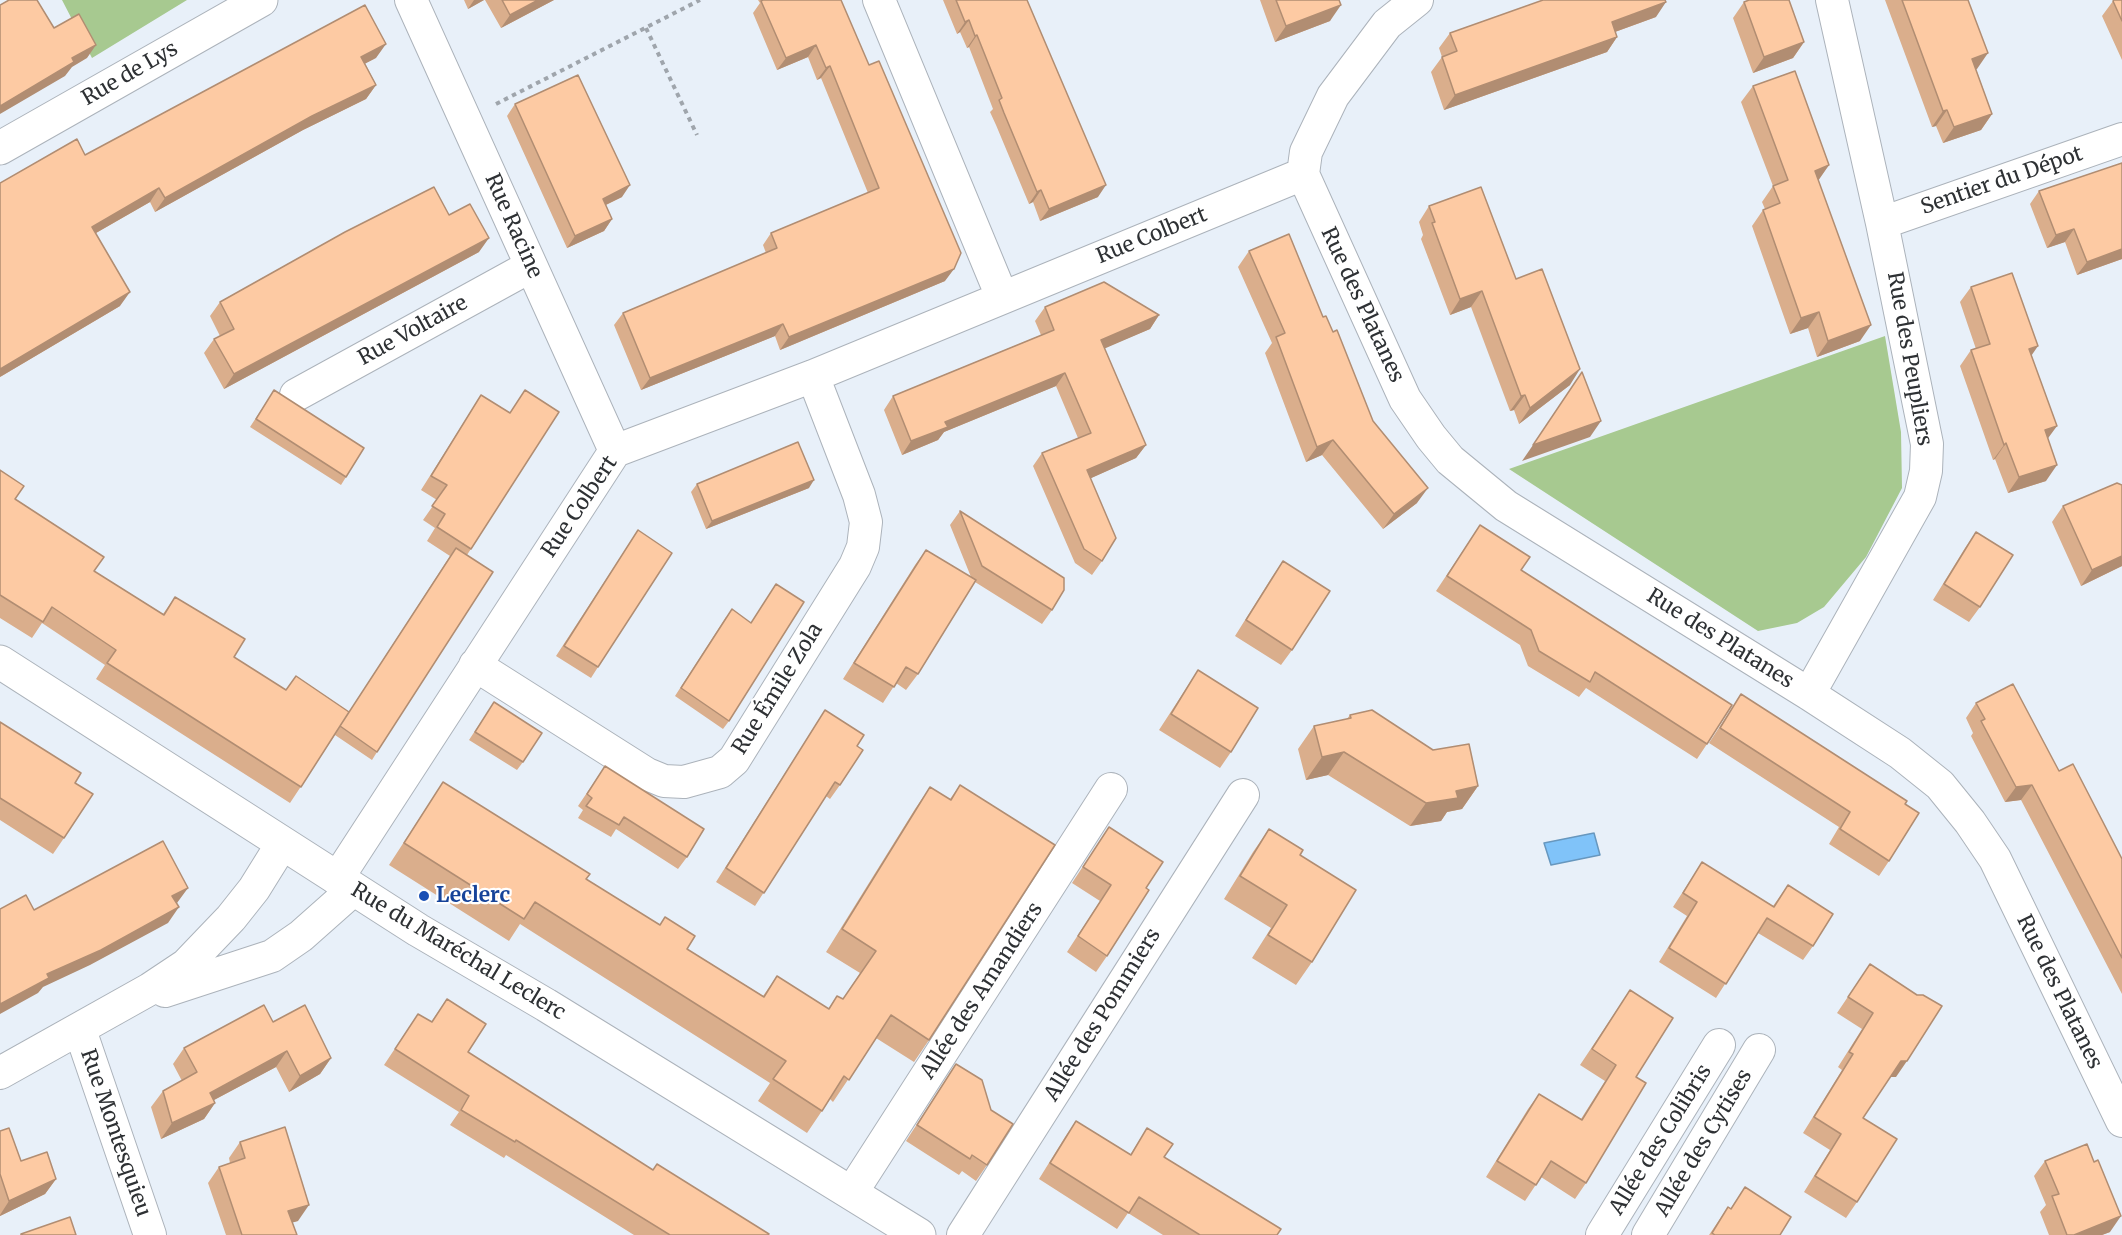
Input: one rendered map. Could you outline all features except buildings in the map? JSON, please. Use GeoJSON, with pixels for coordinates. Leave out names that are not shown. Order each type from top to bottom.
{"type":"FeatureCollection","features":[{"type":"Feature","properties":{"kind":"street","name":"Rue de Lys"},"geometry":{"type":"LineString","coordinates":[[0,148],[261,0]]}},
{"type":"Feature","properties":{"kind":"street","name":"Rue Racine"},"geometry":{"type":"LineString","coordinates":[[411,0],[615,451]]}},
{"type":"Feature","properties":{"kind":"street"},"geometry":{"type":"LineString","coordinates":[[879,0],[1002,297]]}},
{"type":"Feature","properties":{"kind":"street"},"geometry":{"type":"LineString","coordinates":[[1303,174],[1306,152],[1333,96],[1386,24],[1417,0]]}},
{"type":"Feature","properties":{"kind":"street","name":"Rue des Peupliers"},"geometry":{"type":"LineString","coordinates":[[1809,694],[1920,497],[1926,471],[1924,421],[1832,0]]}},
{"type":"Feature","properties":{"kind":"street","name":"Sentier du Dépot"},"geometry":{"type":"LineString","coordinates":[[1882,223],[2122,139]]}},
{"type":"Feature","properties":{"kind":"street","name":"Rue Colbert"},"geometry":{"type":"LineString","coordinates":[[119,1007],[272,956],[301,936],[345,884],[474,665],[615,451],[813,376],[1303,174]]}},
{"type":"Feature","properties":{"kind":"street","name":"Rue des Platanes"},"geometry":{"type":"LineString","coordinates":[[1303,174],[1405,399],[1431,438],[1450,460],[1506,506],[1809,694],[1900,753],[1940,785],[1970,822],[1995,859],[2122,1121]]}},
{"type":"Feature","properties":{"kind":"street","name":"Rue Voltaire"},"geometry":{"type":"LineString","coordinates":[[296,395],[531,266]]}},
{"type":"Feature","properties":{"kind":"street","name":"Rue Émile Zola"},"geometry":{"type":"LineString","coordinates":[[474,665],[647,774],[664,781],[684,782],[720,772],[734,760],[855,567],[863,547],[866,522],[860,495],[813,376]]}},
{"type":"Feature","properties":{"kind":"street","name":"Rue du Maréchal Leclerc"},"geometry":{"type":"LineString","coordinates":[[0,662],[345,884],[919,1235]]}},
{"type":"Feature","properties":{"kind":"street","name":"Allée des Amandiers"},"geometry":{"type":"LineString","coordinates":[[852,1192],[1111,789]]}},
{"type":"Feature","properties":{"kind":"street","name":"Allée des Pommiers"},"geometry":{"type":"LineString","coordinates":[[963,1235],[1243,795]]}},
{"type":"Feature","properties":{"kind":"street"},"geometry":{"type":"LineString","coordinates":[[0,1073],[80,1030],[186,965],[209,942],[254,889],[282,844]]}},
{"type":"Feature","properties":{"kind":"street","name":"Rue Montesquieu"},"geometry":{"type":"LineString","coordinates":[[80,1030],[150,1235]]}},
{"type":"Feature","properties":{"kind":"street","name":"Allée des Colibris"},"geometry":{"type":"LineString","coordinates":[[1602,1235],[1719,1045]]}},
{"type":"Feature","properties":{"kind":"street","name":"Allée des Cytises"},"geometry":{"type":"LineString","coordinates":[[1648,1235],[1759,1050]]}},
{"type":"Feature","properties":{"kind":"path"},"geometry":{"type":"LineString","coordinates":[[466,119],[700,0]]}},
{"type":"Feature","properties":{"kind":"path"},"geometry":{"type":"LineString","coordinates":[[646,28],[697,135]]}},
{"type":"Feature","properties":{"kind":"green space"},"geometry":{"type":"Polygon","coordinates":[[[62,0],[187,0],[92,58],[62,0]]]}},
{"type":"Feature","properties":{"kind":"green space"},"geometry":{"type":"Polygon","coordinates":[[[1885,336],[1901,432],[1902,488],[1866,557],[1824,607],[1797,623],[1758,631],[1509,469],[1885,336]]]}},
{"type":"Feature","properties":{"kind":"water"},"geometry":{"type":"Polygon","coordinates":[[[1594,833],[1600,855],[1551,865],[1544,843],[1594,833]]]}},
{"type":"Feature","properties":{"kind":"place","name":"Leclerc"},"geometry":{"type":"Point","coordinates":[424,896]}}]}
